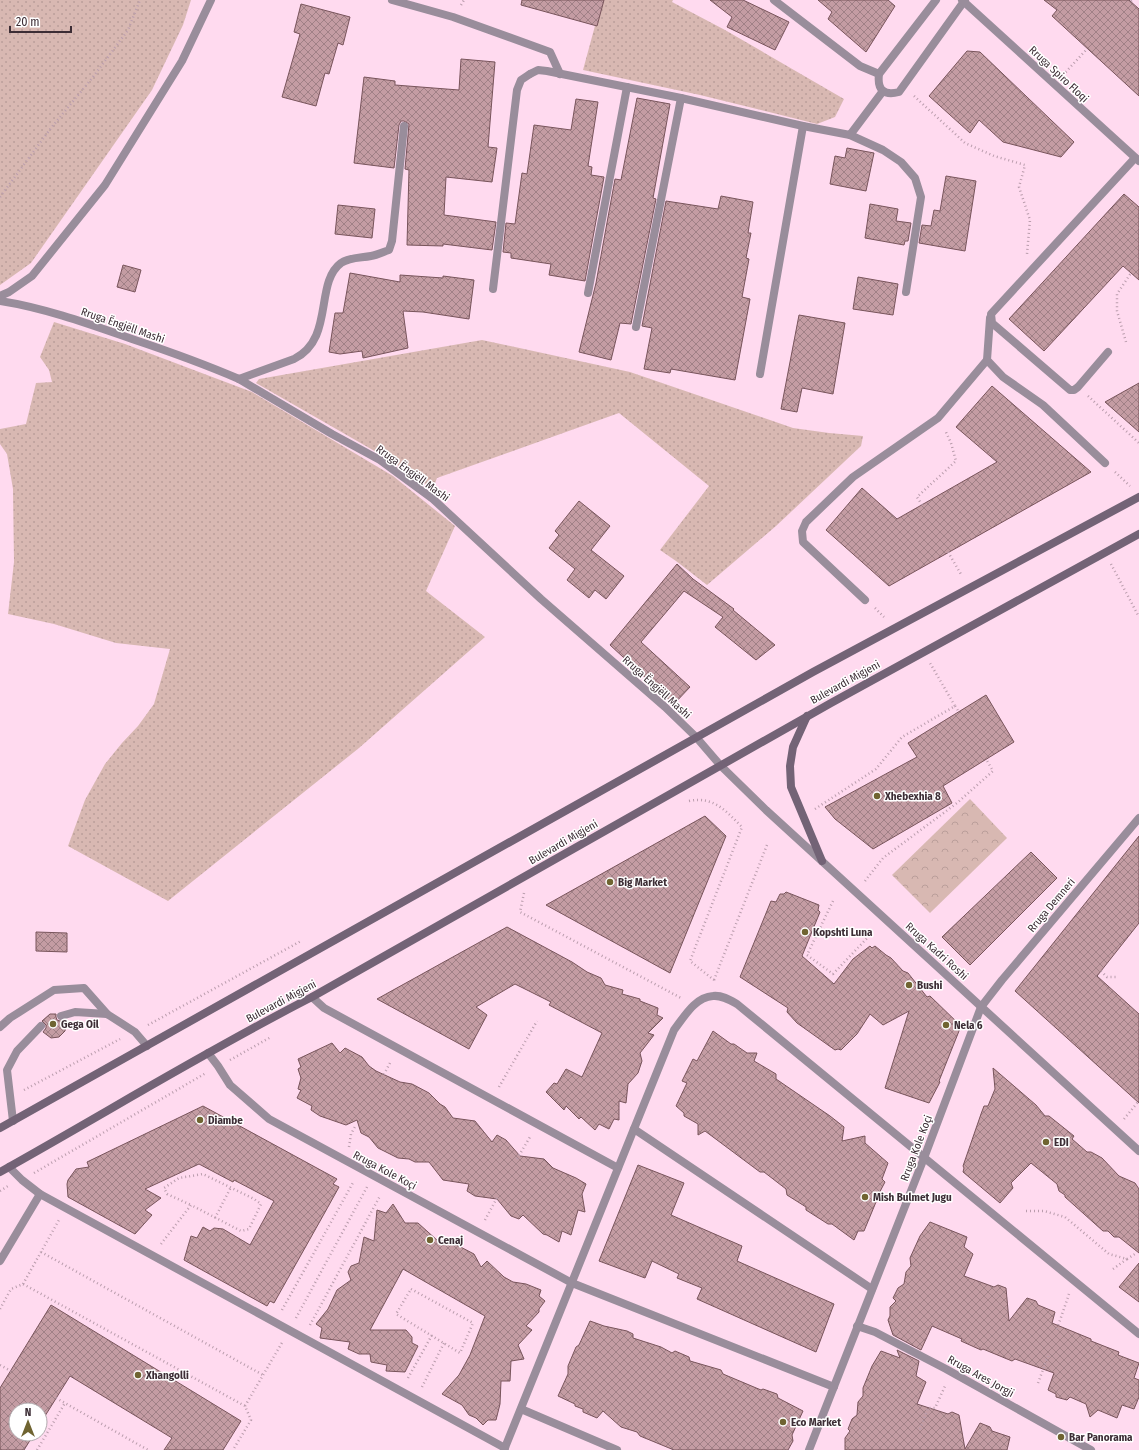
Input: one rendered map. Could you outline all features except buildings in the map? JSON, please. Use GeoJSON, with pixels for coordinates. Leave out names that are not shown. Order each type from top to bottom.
{"type":"FeatureCollection","features":[{"type":"Feature","properties":{"kind":"main road"},"geometry":{"type":"LineString","coordinates":[[0,1128],[812,672],[1139,497]]}},
{"type":"Feature","properties":{"kind":"main road","name":"Bulevardi Migjeni"},"geometry":{"type":"LineString","coordinates":[[0,1172],[208,1053],[270,1018],[312,997],[807,716],[1139,534]]}},
{"type":"Feature","properties":{"kind":"main road"},"geometry":{"type":"LineString","coordinates":[[807,716],[793,747],[790,766],[791,787],[822,861]]}},
{"type":"Feature","properties":{"kind":"street"},"geometry":{"type":"LineString","coordinates":[[0,296],[9,292],[32,276],[105,185],[182,61],[211,0]]}},
{"type":"Feature","properties":{"kind":"street"},"geometry":{"type":"LineString","coordinates":[[392,0],[453,17],[550,52],[560,74]]}},
{"type":"Feature","properties":{"kind":"street"},"geometry":{"type":"LineString","coordinates":[[774,0],[860,66],[879,74]]}},
{"type":"Feature","properties":{"kind":"street"},"geometry":{"type":"LineString","coordinates":[[936,0],[879,74],[878,83],[882,91],[891,94],[899,92],[964,1]]}},
{"type":"Feature","properties":{"kind":"street","name":"Rruga Spiro Floqi"},"geometry":{"type":"LineString","coordinates":[[964,1],[1137,160]]}},
{"type":"Feature","properties":{"kind":"street"},"geometry":{"type":"LineString","coordinates":[[493,290],[517,90],[521,80],[538,70],[681,98],[803,126],[850,135],[882,150],[901,162],[916,178],[921,197],[906,292]]}},
{"type":"Feature","properties":{"kind":"street"},"geometry":{"type":"LineString","coordinates":[[588,293],[627,87]]}},
{"type":"Feature","properties":{"kind":"street"},"geometry":{"type":"LineString","coordinates":[[850,135],[882,91]]}},
{"type":"Feature","properties":{"kind":"street"},"geometry":{"type":"LineString","coordinates":[[636,327],[681,98]]}},
{"type":"Feature","properties":{"kind":"street"},"geometry":{"type":"LineString","coordinates":[[238,379],[303,355],[315,339],[320,326],[331,274],[340,264],[348,259],[373,256],[389,250],[392,241],[404,126]]}},
{"type":"Feature","properties":{"kind":"street"},"geometry":{"type":"LineString","coordinates":[[760,374],[803,126]]}},
{"type":"Feature","properties":{"kind":"street"},"geometry":{"type":"LineString","coordinates":[[865,600],[803,542],[802,531],[806,522],[853,476],[938,418],[987,360],[991,314],[1137,160]]}},
{"type":"Feature","properties":{"kind":"street","name":"Rruga Ëngjëll Mashi"},"geometry":{"type":"LineString","coordinates":[[0,301],[24,305],[96,326],[205,364],[238,379],[380,460],[433,498],[542,599],[665,707],[696,737],[721,766]]}},
{"type":"Feature","properties":{"kind":"street"},"geometry":{"type":"LineString","coordinates":[[990,318],[992,323],[1070,390],[1074,390],[1078,387],[1108,352]]}},
{"type":"Feature","properties":{"kind":"street"},"geometry":{"type":"LineString","coordinates":[[987,360],[1003,377],[1043,405],[1105,463]]}},
{"type":"Feature","properties":{"kind":"street","name":"Rruga Kadri Roshi"},"geometry":{"type":"LineString","coordinates":[[721,766],[766,810],[1139,1151]]}},
{"type":"Feature","properties":{"kind":"street","name":"Rruga Demneri"},"geometry":{"type":"LineString","coordinates":[[981,1006],[1139,818]]}},
{"type":"Feature","properties":{"kind":"street"},"geometry":{"type":"LineString","coordinates":[[0,1027],[10,1018],[54,990],[84,988],[108,1014],[135,1032],[147,1046]]}},
{"type":"Feature","properties":{"kind":"street"},"geometry":{"type":"LineString","coordinates":[[9,1167],[22,1180],[40,1194],[505,1449],[674,1030],[694,1005],[703,999],[713,996],[722,997],[737,1004],[1139,1334]]}},
{"type":"Feature","properties":{"kind":"street"},"geometry":{"type":"LineString","coordinates":[[312,997],[324,1008],[618,1168]]}},
{"type":"Feature","properties":{"kind":"street","name":"Rruga Kole Koçi"},"geometry":{"type":"LineString","coordinates":[[809,1450],[924,1158],[981,1006]]}},
{"type":"Feature","properties":{"kind":"street"},"geometry":{"type":"LineString","coordinates":[[61,1016],[75,1012],[108,1014]]}},
{"type":"Feature","properties":{"kind":"street"},"geometry":{"type":"LineString","coordinates":[[13,1121],[7,1070],[17,1051],[41,1026]]}},
{"type":"Feature","properties":{"kind":"street","name":"Rruga Kole Koçi"},"geometry":{"type":"LineString","coordinates":[[208,1053],[230,1085],[269,1119],[572,1283],[834,1387]]}},
{"type":"Feature","properties":{"kind":"street"},"geometry":{"type":"LineString","coordinates":[[634,1129],[872,1289]]}},
{"type":"Feature","properties":{"kind":"street"},"geometry":{"type":"LineString","coordinates":[[0,1261],[40,1194]]}},
{"type":"Feature","properties":{"kind":"street","name":"Rruga Ares Jorgji"},"geometry":{"type":"LineString","coordinates":[[858,1326],[875,1332],[946,1369],[1091,1450]]}},
{"type":"Feature","properties":{"kind":"street"},"geometry":{"type":"LineString","coordinates":[[520,1409],[617,1450]]}},
{"type":"Feature","properties":{"kind":"path"},"geometry":{"type":"LineString","coordinates":[[0,197],[50,128],[93,77],[128,30],[140,0]]}},
{"type":"Feature","properties":{"kind":"path"},"geometry":{"type":"LineString","coordinates":[[1054,84],[1087,48]]}},
{"type":"Feature","properties":{"kind":"path"},"geometry":{"type":"LineString","coordinates":[[916,98],[964,143],[994,156],[1024,165],[1019,188],[1030,220],[1024,278]]}},
{"type":"Feature","properties":{"kind":"path"},"geometry":{"type":"LineString","coordinates":[[1126,342],[1117,312],[1117,294],[1131,273]]}},
{"type":"Feature","properties":{"kind":"path"},"geometry":{"type":"LineString","coordinates":[[1094,402],[1139,443]]}},
{"type":"Feature","properties":{"kind":"path"},"geometry":{"type":"LineString","coordinates":[[922,505],[917,496],[956,461],[951,443],[938,418]]}},
{"type":"Feature","properties":{"kind":"path"},"geometry":{"type":"LineString","coordinates":[[1105,463],[1132,488]]}},
{"type":"Feature","properties":{"kind":"path"},"geometry":{"type":"LineString","coordinates":[[948,552],[964,580]]}},
{"type":"Feature","properties":{"kind":"path"},"geometry":{"type":"LineString","coordinates":[[1108,559],[1139,617]]}},
{"type":"Feature","properties":{"kind":"path"},"geometry":{"type":"LineString","coordinates":[[865,600],[889,622]]}},
{"type":"Feature","properties":{"kind":"path"},"geometry":{"type":"LineString","coordinates":[[928,660],[959,712]]}},
{"type":"Feature","properties":{"kind":"path"},"geometry":{"type":"LineString","coordinates":[[814,810],[876,769],[902,737],[955,706]]}},
{"type":"Feature","properties":{"kind":"path"},"geometry":{"type":"LineString","coordinates":[[856,892],[882,858],[957,803],[993,771],[986,759]]}},
{"type":"Feature","properties":{"kind":"path"},"geometry":{"type":"LineString","coordinates":[[714,980],[690,961],[742,827]]}},
{"type":"Feature","properties":{"kind":"path"},"geometry":{"type":"LineString","coordinates":[[713,996],[714,980],[767,844]]}},
{"type":"Feature","properties":{"kind":"path"},"geometry":{"type":"LineString","coordinates":[[524,892],[520,912],[694,1005]]}},
{"type":"Feature","properties":{"kind":"path"},"geometry":{"type":"LineString","coordinates":[[834,902],[807,955],[833,974],[871,934]]}},
{"type":"Feature","properties":{"kind":"path"},"geometry":{"type":"LineString","coordinates":[[1101,971],[1107,977],[1116,977]]}},
{"type":"Feature","properties":{"kind":"path"},"geometry":{"type":"LineString","coordinates":[[492,1100],[537,1021]]}},
{"type":"Feature","properties":{"kind":"path"},"geometry":{"type":"LineString","coordinates":[[382,1078],[388,1066]]}},
{"type":"Feature","properties":{"kind":"path"},"geometry":{"type":"LineString","coordinates":[[1132,1110],[1138,1102]]}},
{"type":"Feature","properties":{"kind":"path"},"geometry":{"type":"LineString","coordinates":[[346,1161],[351,1134],[356,1125]]}},
{"type":"Feature","properties":{"kind":"path"},"geometry":{"type":"LineString","coordinates":[[518,1159],[523,1148]]}},
{"type":"Feature","properties":{"kind":"path"},"geometry":{"type":"LineString","coordinates":[[275,1322],[361,1169]]}},
{"type":"Feature","properties":{"kind":"path"},"geometry":{"type":"LineString","coordinates":[[203,1174],[254,1199],[261,1204],[249,1229],[241,1231],[191,1205],[167,1194],[164,1188],[179,1178],[203,1174]]}},
{"type":"Feature","properties":{"kind":"path"},"geometry":{"type":"LineString","coordinates":[[245,1406],[289,1330],[373,1176]]}},
{"type":"Feature","properties":{"kind":"path"},"geometry":{"type":"LineString","coordinates":[[303,1338],[387,1183]]}},
{"type":"Feature","properties":{"kind":"path"},"geometry":{"type":"LineString","coordinates":[[214,1218],[231,1188]]}},
{"type":"Feature","properties":{"kind":"path"},"geometry":{"type":"LineString","coordinates":[[492,1207],[498,1196]]}},
{"type":"Feature","properties":{"kind":"path"},"geometry":{"type":"LineString","coordinates":[[152,1255],[191,1205]]}},
{"type":"Feature","properties":{"kind":"path"},"geometry":{"type":"LineString","coordinates":[[0,1309],[11,1289],[23,1284],[66,1208]]}},
{"type":"Feature","properties":{"kind":"path"},"geometry":{"type":"LineString","coordinates":[[1026,1211],[1044,1211],[1065,1217],[1109,1254],[1127,1259]]}},
{"type":"Feature","properties":{"kind":"path"},"geometry":{"type":"LineString","coordinates":[[41,1252],[263,1375]]}},
{"type":"Feature","properties":{"kind":"path"},"geometry":{"type":"LineString","coordinates":[[1113,1270],[1135,1254]]}},
{"type":"Feature","properties":{"kind":"path"},"geometry":{"type":"LineString","coordinates":[[23,1284],[245,1406],[251,1420],[233,1450]]}},
{"type":"Feature","properties":{"kind":"path"},"geometry":{"type":"LineString","coordinates":[[411,1289],[473,1323],[460,1352],[432,1335],[396,1314],[411,1289]]}},
{"type":"Feature","properties":{"kind":"path"},"geometry":{"type":"LineString","coordinates":[[1057,1329],[1066,1301]]}},
{"type":"Feature","properties":{"kind":"path"},"geometry":{"type":"LineString","coordinates":[[401,1391],[432,1335]]}},
{"type":"Feature","properties":{"kind":"path"},"geometry":{"type":"LineString","coordinates":[[416,1399],[444,1343]]}},
{"type":"Feature","properties":{"kind":"path"},"geometry":{"type":"LineString","coordinates":[[1038,1383],[1048,1356]]}},
{"type":"Feature","properties":{"kind":"path"},"geometry":{"type":"LineString","coordinates":[[0,1365],[11,1371]]}},
{"type":"Feature","properties":{"kind":"path"},"geometry":{"type":"LineString","coordinates":[[920,1429],[928,1408],[935,1408],[945,1385]]}},
{"type":"Feature","properties":{"kind":"path"},"geometry":{"type":"LineString","coordinates":[[56,1398],[148,1450]]}},
{"type":"Feature","properties":{"kind":"path"},"geometry":{"type":"LineString","coordinates":[[38,1450],[65,1403]]}},
{"type":"Feature","properties":{"kind":"green space"},"geometry":{"type":"Polygon","coordinates":[[[0,0],[191,0],[183,25],[152,90],[31,263],[0,285],[0,0]]]}},
{"type":"Feature","properties":{"kind":"green space"},"geometry":{"type":"Polygon","coordinates":[[[602,0],[673,0],[672,2],[725,30],[844,99],[835,117],[817,124],[700,95],[583,70],[602,0]]]}},
{"type":"Feature","properties":{"kind":"green space"},"geometry":{"type":"Polygon","coordinates":[[[54,322],[125,344],[252,392],[393,476],[455,526],[426,591],[485,637],[359,748],[168,901],[68,846],[85,800],[105,764],[138,726],[154,704],[170,649],[116,643],[54,624],[8,614],[14,562],[13,489],[7,454],[0,444],[0,429],[26,424],[36,383],[52,382],[49,370],[40,357],[54,322]]]}},
{"type":"Feature","properties":{"kind":"green space"},"geometry":{"type":"Polygon","coordinates":[[[482,340],[630,372],[793,428],[863,436],[861,446],[776,526],[707,585],[660,550],[709,486],[619,413],[437,478],[433,489],[385,457],[256,383],[259,379],[482,340]]]}},
{"type":"Feature","properties":{"kind":"green space"},"geometry":{"type":"Polygon","coordinates":[[[970,799],[1007,838],[930,913],[892,875],[970,799]]]}},
{"type":"Feature","properties":{"kind":"place","name":"Xhebexhia 8"},"geometry":{"type":"Point","coordinates":[877,796]}},
{"type":"Feature","properties":{"kind":"place","name":"Big Market"},"geometry":{"type":"Point","coordinates":[610,882]}},
{"type":"Feature","properties":{"kind":"place","name":"Kopshti Luna"},"geometry":{"type":"Point","coordinates":[805,932]}},
{"type":"Feature","properties":{"kind":"place","name":"Bushi"},"geometry":{"type":"Point","coordinates":[909,985]}},
{"type":"Feature","properties":{"kind":"place","name":"Gega Oil"},"geometry":{"type":"Point","coordinates":[53,1024]}},
{"type":"Feature","properties":{"kind":"place","name":"Nela 6"},"geometry":{"type":"Point","coordinates":[946,1025]}},
{"type":"Feature","properties":{"kind":"place","name":"Diambe"},"geometry":{"type":"Point","coordinates":[200,1120]}},
{"type":"Feature","properties":{"kind":"place","name":"EDI"},"geometry":{"type":"Point","coordinates":[1046,1142]}},
{"type":"Feature","properties":{"kind":"place","name":"Mish Bulmet Jugu"},"geometry":{"type":"Point","coordinates":[865,1197]}},
{"type":"Feature","properties":{"kind":"place","name":"Cenaj"},"geometry":{"type":"Point","coordinates":[430,1240]}},
{"type":"Feature","properties":{"kind":"place","name":"Xhangolli"},"geometry":{"type":"Point","coordinates":[138,1375]}},
{"type":"Feature","properties":{"kind":"place","name":"Eco Market"},"geometry":{"type":"Point","coordinates":[783,1422]}},
{"type":"Feature","properties":{"kind":"place","name":"Bar Panorama"},"geometry":{"type":"Point","coordinates":[1061,1437]}}]}
